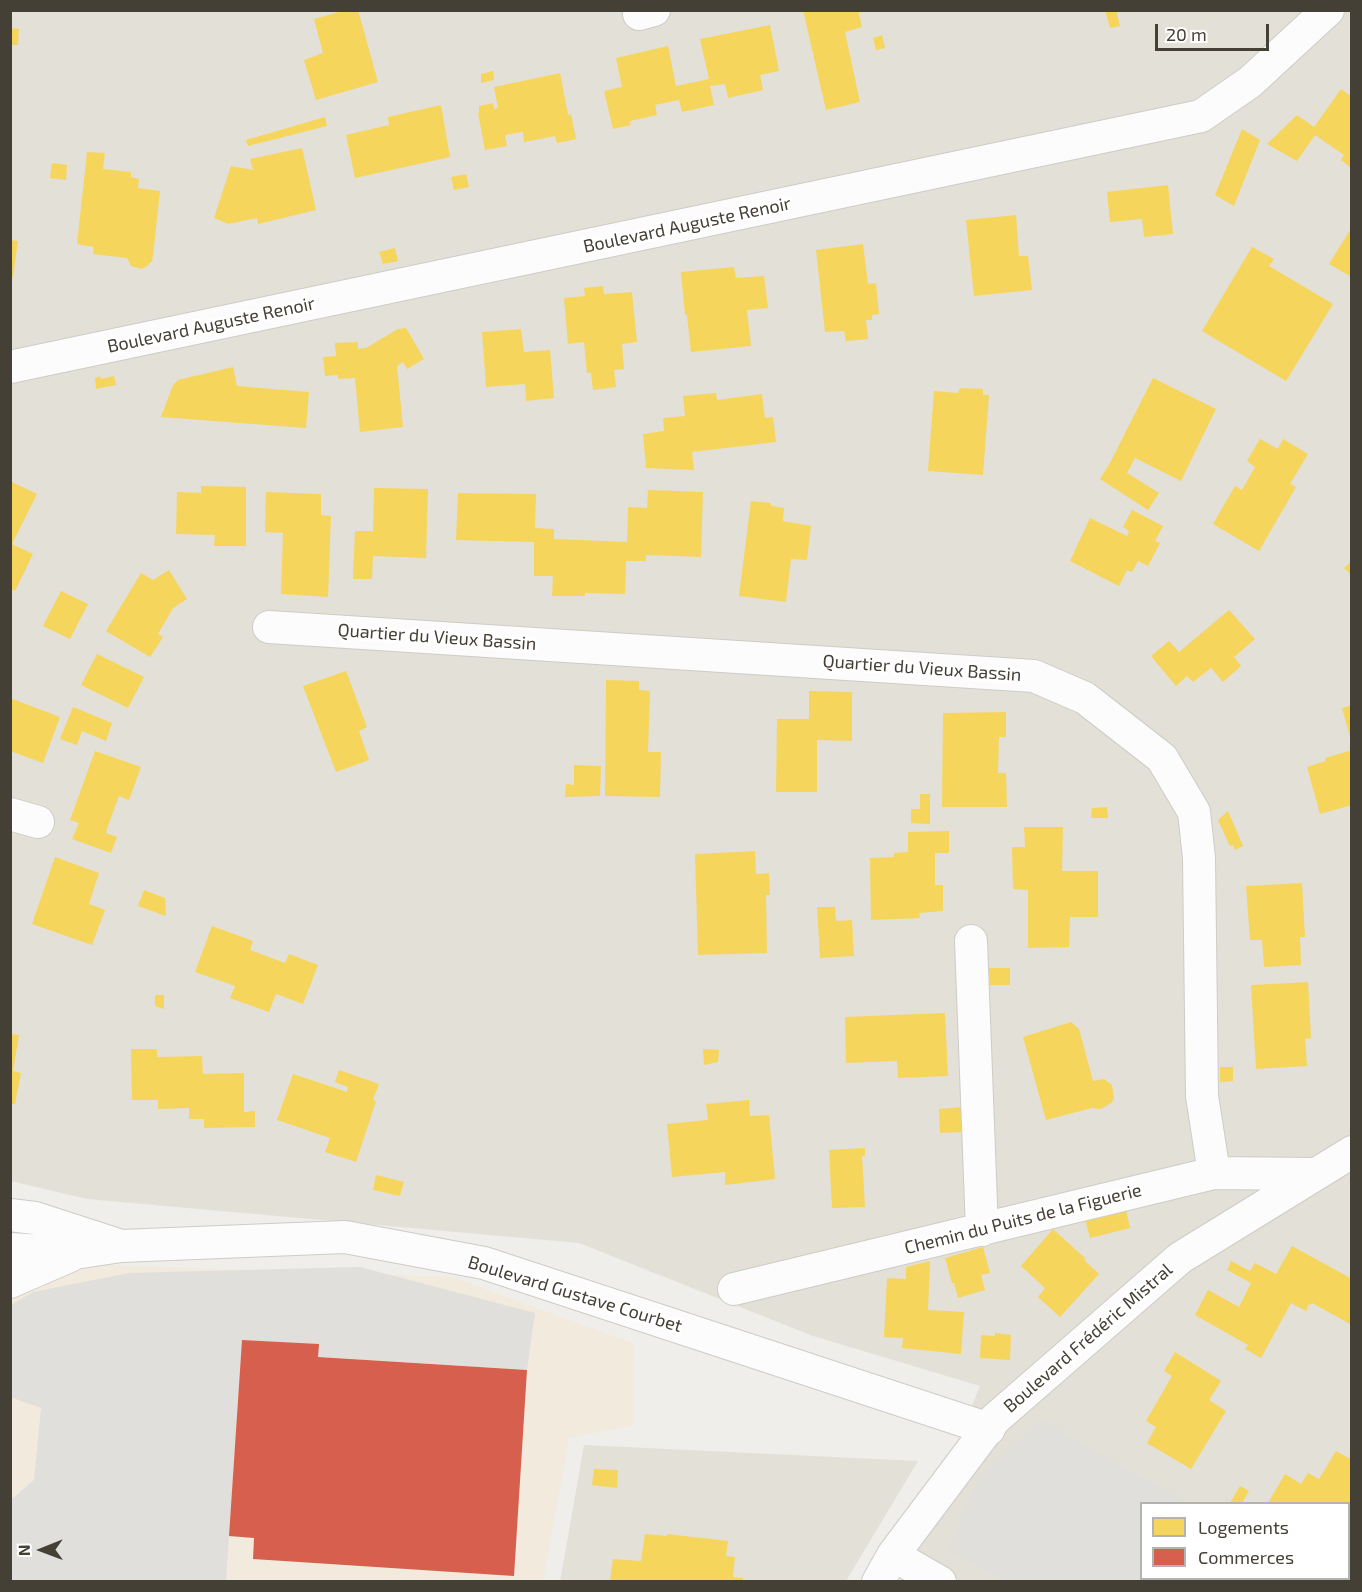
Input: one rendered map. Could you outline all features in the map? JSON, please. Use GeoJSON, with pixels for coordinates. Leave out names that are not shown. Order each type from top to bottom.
{"type":"FeatureCollection","features":[{"type":"Feature","properties":{"kind":"street","name":"Boulevard Auguste Renoir"},"geometry":{"type":"LineString","coordinates":[[10,368],[1201,116],[1250,82],[1328,10]]}},
{"type":"Feature","properties":{"kind":"street","name":"Quartier du Vieux Bassin"},"geometry":{"type":"LineString","coordinates":[[269,627],[1034,676],[1085,698],[1162,758],[1194,812],[1199,858],[1202,1096],[1214,1173]]}},
{"type":"Feature","properties":{"kind":"street"},"geometry":{"type":"LineString","coordinates":[[971,941],[982,1230]]}},
{"type":"Feature","properties":{"kind":"street","name":"Boulevard Frédéric Mistral"},"geometry":{"type":"LineString","coordinates":[[878,1581],[893,1555],[995,1419],[1180,1258],[1352,1152]]}},
{"type":"Feature","properties":{"kind":"street","name":"Chemin du Puits de la Figuerie"},"geometry":{"type":"LineString","coordinates":[[734,1289],[1214,1173],[1315,1174]]}},
{"type":"Feature","properties":{"kind":"street"},"geometry":{"type":"LineString","coordinates":[[10,1215],[35,1218],[121,1246]]}},
{"type":"Feature","properties":{"kind":"street","name":"Boulevard Gustave Courbet"},"geometry":{"type":"LineString","coordinates":[[10,1249],[75,1253],[121,1246],[345,1237],[484,1263],[988,1429]]}},
{"type":"Feature","properties":{"kind":"street","name":"Boulevard Gustave Courbet"},"geometry":{"type":"LineString","coordinates":[[10,1282],[75,1253]]}},
{"type":"Feature","properties":{"kind":"street"},"geometry":{"type":"LineString","coordinates":[[893,1555],[939,1581]]}},
{"type":"Feature","properties":{"kind":"shaded area"},"geometry":{"type":"Polygon","coordinates":[[[11,11],[1351,11],[1351,1581],[901,1581],[980,1386],[813,1336],[579,1243],[87,1199],[11,1181],[11,11]]]}},
{"type":"Feature","properties":{"kind":"shaded area"},"geometry":{"type":"Polygon","coordinates":[[[103,1265],[452,1277],[634,1344],[633,1425],[569,1438],[543,1581],[11,1581],[10,1287],[103,1265]]]}},
{"type":"Feature","properties":{"kind":"shaded area"},"geometry":{"type":"Polygon","coordinates":[[[360,1267],[535,1313],[527,1370],[318,1357],[318,1344],[242,1340],[226,1581],[11,1581],[10,1501],[34,1480],[41,1408],[10,1397],[11,1305],[33,1292],[129,1273],[360,1267]]]}},
{"type":"Feature","properties":{"kind":"shaded area"},"geometry":{"type":"Polygon","coordinates":[[[1042,1420],[1185,1502],[1140,1502],[1140,1580],[1322,1581],[1004,1581],[948,1550],[979,1478],[1042,1420]]]}},
{"type":"Feature","properties":{"kind":"shaded area"},"geometry":{"type":"Polygon","coordinates":[[[584,1445],[918,1461],[846,1581],[560,1582],[584,1445]]]}},
{"type":"Feature","properties":{"kind":"building: Logements"},"geometry":{"type":"Polygon","coordinates":[[[346,10],[358,10],[378,82],[316,100],[304,60],[323,53],[314,19],[346,10]]]}},
{"type":"Feature","properties":{"kind":"building: Logements"},"geometry":{"type":"Polygon","coordinates":[[[803,10],[858,10],[862,27],[845,32],[860,102],[826,110],[803,10]]]}},
{"type":"Feature","properties":{"kind":"building: Logements"},"geometry":{"type":"Polygon","coordinates":[[[1105,10],[1116,10],[1120,26],[1110,28],[1105,10]]]}},
{"type":"Feature","properties":{"kind":"building: Logements"},"geometry":{"type":"Polygon","coordinates":[[[770,25],[779,71],[760,75],[763,90],[728,98],[725,84],[710,86],[714,105],[682,112],[679,100],[655,105],[657,115],[630,121],[631,125],[613,129],[604,91],[622,87],[616,58],[668,46],[676,86],[709,79],[700,39],[770,25]]]}},
{"type":"Feature","properties":{"kind":"building: Logements"},"geometry":{"type":"Polygon","coordinates":[[[10,28],[19,29],[18,45],[10,45],[10,28]]]}},
{"type":"Feature","properties":{"kind":"building: Logements"},"geometry":{"type":"Polygon","coordinates":[[[882,35],[885,48],[876,50],[873,38],[882,35]]]}},
{"type":"Feature","properties":{"kind":"building: Logements"},"geometry":{"type":"Polygon","coordinates":[[[493,71],[494,80],[481,83],[481,74],[493,71]]]}},
{"type":"Feature","properties":{"kind":"building: Logements"},"geometry":{"type":"Polygon","coordinates":[[[560,73],[568,115],[571,114],[576,139],[557,143],[555,136],[524,142],[523,132],[505,135],[507,146],[485,150],[478,113],[479,106],[493,103],[494,109],[498,108],[494,87],[560,73]]]}},
{"type":"Feature","properties":{"kind":"building: Logements"},"geometry":{"type":"Polygon","coordinates":[[[1341,89],[1352,97],[1352,165],[1350,167],[1341,160],[1344,155],[1315,135],[1297,161],[1267,144],[1297,115],[1314,127],[1341,89]]]}},
{"type":"Feature","properties":{"kind":"building: Logements"},"geometry":{"type":"Polygon","coordinates":[[[441,105],[450,157],[355,178],[346,135],[389,125],[388,117],[441,105]]]}},
{"type":"Feature","properties":{"kind":"building: Logements"},"geometry":{"type":"Polygon","coordinates":[[[325,117],[327,126],[248,146],[246,140],[325,117]]]}},
{"type":"Feature","properties":{"kind":"building: Logements"},"geometry":{"type":"Polygon","coordinates":[[[1242,129],[1260,140],[1234,206],[1215,195],[1242,129]]]}},
{"type":"Feature","properties":{"kind":"building: Logements"},"geometry":{"type":"Polygon","coordinates":[[[302,148],[316,210],[258,224],[257,218],[228,224],[214,218],[231,166],[253,170],[250,159],[302,148]]]}},
{"type":"Feature","properties":{"kind":"building: Logements"},"geometry":{"type":"Polygon","coordinates":[[[87,152],[105,153],[103,169],[131,172],[131,177],[139,179],[138,188],[160,191],[152,261],[142,269],[131,266],[127,258],[93,254],[94,247],[77,244],[87,152]]]}},
{"type":"Feature","properties":{"kind":"building: Logements"},"geometry":{"type":"Polygon","coordinates":[[[52,163],[67,165],[66,180],[50,178],[52,163]]]}},
{"type":"Feature","properties":{"kind":"building: Logements"},"geometry":{"type":"Polygon","coordinates":[[[466,174],[469,187],[454,190],[451,177],[466,174]]]}},
{"type":"Feature","properties":{"kind":"building: Logements"},"geometry":{"type":"Polygon","coordinates":[[[1168,185],[1173,234],[1144,237],[1142,219],[1110,222],[1107,192],[1168,185]]]}},
{"type":"Feature","properties":{"kind":"building: Logements"},"geometry":{"type":"Polygon","coordinates":[[[1016,215],[1019,256],[1028,256],[1032,290],[974,296],[966,220],[1016,215]]]}},
{"type":"Feature","properties":{"kind":"building: Logements"},"geometry":{"type":"Polygon","coordinates":[[[1352,227],[1352,277],[1329,264],[1352,227]]]}},
{"type":"Feature","properties":{"kind":"building: Logements"},"geometry":{"type":"Polygon","coordinates":[[[10,240],[18,241],[13,277],[10,277],[10,240]]]}},
{"type":"Feature","properties":{"kind":"building: Logements"},"geometry":{"type":"Polygon","coordinates":[[[863,244],[868,284],[876,283],[879,314],[872,315],[872,320],[866,320],[868,339],[846,341],[844,331],[825,332],[816,250],[863,244]]]}},
{"type":"Feature","properties":{"kind":"building: Logements"},"geometry":{"type":"Polygon","coordinates":[[[1252,247],[1274,259],[1269,266],[1333,304],[1286,381],[1202,331],[1252,247]]]}},
{"type":"Feature","properties":{"kind":"building: Logements"},"geometry":{"type":"Polygon","coordinates":[[[395,248],[398,261],[383,264],[379,252],[395,248]]]}},
{"type":"Feature","properties":{"kind":"building: Logements"},"geometry":{"type":"Polygon","coordinates":[[[734,267],[736,278],[764,276],[768,308],[747,310],[751,346],[691,352],[681,272],[734,267]]]}},
{"type":"Feature","properties":{"kind":"building: Logements"},"geometry":{"type":"Polygon","coordinates":[[[603,286],[604,294],[632,292],[637,342],[622,344],[624,369],[614,370],[616,387],[593,390],[591,373],[587,373],[584,342],[568,344],[564,298],[585,296],[584,288],[603,286]]]}},
{"type":"Feature","properties":{"kind":"building: Logements"},"geometry":{"type":"Polygon","coordinates":[[[406,328],[424,359],[407,369],[403,362],[397,366],[403,427],[360,432],[355,378],[338,379],[338,375],[325,376],[323,357],[336,356],[335,343],[358,342],[358,349],[366,348],[398,329],[406,328]]]}},
{"type":"Feature","properties":{"kind":"building: Logements"},"geometry":{"type":"Polygon","coordinates":[[[521,329],[524,352],[550,350],[554,398],[526,401],[525,384],[486,387],[482,332],[521,329]]]}},
{"type":"Feature","properties":{"kind":"building: Logements"},"geometry":{"type":"Polygon","coordinates":[[[233,367],[237,386],[309,392],[306,428],[161,417],[173,385],[178,380],[233,367]]]}},
{"type":"Feature","properties":{"kind":"building: Logements"},"geometry":{"type":"Polygon","coordinates":[[[100,376],[101,379],[114,376],[116,385],[96,389],[95,378],[100,376]]]}},
{"type":"Feature","properties":{"kind":"building: Logements"},"geometry":{"type":"Polygon","coordinates":[[[1153,378],[1216,409],[1181,481],[1135,458],[1127,473],[1159,493],[1148,510],[1100,479],[1153,378]]]}},
{"type":"Feature","properties":{"kind":"building: Logements"},"geometry":{"type":"Polygon","coordinates":[[[960,388],[983,389],[983,395],[989,395],[983,475],[928,471],[934,391],[958,393],[960,388]]]}},
{"type":"Feature","properties":{"kind":"building: Logements"},"geometry":{"type":"Polygon","coordinates":[[[716,393],[717,400],[762,394],[765,418],[773,417],[776,442],[692,452],[694,470],[646,468],[643,434],[664,431],[663,418],[685,416],[683,396],[716,393]]]}},
{"type":"Feature","properties":{"kind":"building: Logements"},"geometry":{"type":"Polygon","coordinates":[[[1260,439],[1278,449],[1283,439],[1308,454],[1290,484],[1296,487],[1259,551],[1213,524],[1235,486],[1242,490],[1255,467],[1247,461],[1260,439]]]}},
{"type":"Feature","properties":{"kind":"building: Logements"},"geometry":{"type":"Polygon","coordinates":[[[10,481],[37,494],[12,544],[33,554],[15,591],[10,588],[10,481]]]}},
{"type":"Feature","properties":{"kind":"building: Logements"},"geometry":{"type":"Polygon","coordinates":[[[201,486],[246,487],[246,546],[214,546],[215,535],[176,534],[177,492],[201,493],[201,486]]]}},
{"type":"Feature","properties":{"kind":"building: Logements"},"geometry":{"type":"Polygon","coordinates":[[[374,488],[428,489],[426,558],[373,556],[372,579],[353,579],[355,531],[373,531],[374,488]]]}},
{"type":"Feature","properties":{"kind":"building: Logements"},"geometry":{"type":"Polygon","coordinates":[[[648,490],[703,492],[701,557],[646,555],[646,561],[626,561],[625,594],[585,593],[585,596],[552,596],[553,576],[534,576],[534,542],[456,540],[458,493],[536,494],[535,528],[554,529],[554,539],[627,542],[628,507],[647,508],[648,490]]]}},
{"type":"Feature","properties":{"kind":"building: Logements"},"geometry":{"type":"Polygon","coordinates":[[[266,492],[321,494],[321,515],[331,516],[328,597],[281,594],[283,533],[265,532],[266,492]]]}},
{"type":"Feature","properties":{"kind":"building: Logements"},"geometry":{"type":"Polygon","coordinates":[[[751,501],[771,503],[771,506],[784,508],[783,521],[811,526],[807,560],[791,559],[786,602],[739,596],[751,501]]]}},
{"type":"Feature","properties":{"kind":"building: Logements"},"geometry":{"type":"Polygon","coordinates":[[[1132,510],[1163,526],[1155,541],[1160,543],[1148,566],[1138,561],[1132,572],[1127,570],[1119,586],[1070,561],[1090,518],[1127,536],[1129,531],[1123,527],[1132,510]]]}},
{"type":"Feature","properties":{"kind":"building: Logements"},"geometry":{"type":"Polygon","coordinates":[[[1352,561],[1352,576],[1344,568],[1352,561]]]}},
{"type":"Feature","properties":{"kind":"building: Logements"},"geometry":{"type":"Polygon","coordinates":[[[169,570],[187,599],[173,608],[158,634],[163,637],[150,657],[106,631],[141,573],[153,580],[169,570]]]}},
{"type":"Feature","properties":{"kind":"building: Logements"},"geometry":{"type":"Polygon","coordinates":[[[61,591],[88,604],[70,639],[43,626],[61,591]]]}},
{"type":"Feature","properties":{"kind":"building: Logements"},"geometry":{"type":"Polygon","coordinates":[[[1229,610],[1255,639],[1234,657],[1241,666],[1223,682],[1211,668],[1193,682],[1187,676],[1176,686],[1151,656],[1169,641],[1179,652],[1229,610]]]}},
{"type":"Feature","properties":{"kind":"building: Logements"},"geometry":{"type":"Polygon","coordinates":[[[97,654],[144,677],[128,708],[81,685],[97,654]]]}},
{"type":"Feature","properties":{"kind":"building: Logements"},"geometry":{"type":"Polygon","coordinates":[[[346,671],[367,727],[359,731],[369,760],[336,772],[303,686],[346,671]]]}},
{"type":"Feature","properties":{"kind":"building: Logements"},"geometry":{"type":"Polygon","coordinates":[[[606,680],[639,681],[639,690],[650,691],[648,752],[661,752],[660,797],[605,796],[606,680]]]}},
{"type":"Feature","properties":{"kind":"building: Logements"},"geometry":{"type":"Polygon","coordinates":[[[809,691],[852,692],[852,741],[817,740],[817,792],[776,792],[777,719],[809,719],[809,691]]]}},
{"type":"Feature","properties":{"kind":"building: Logements"},"geometry":{"type":"Polygon","coordinates":[[[10,698],[60,717],[43,763],[10,751],[10,698]]]}},
{"type":"Feature","properties":{"kind":"building: Logements"},"geometry":{"type":"Polygon","coordinates":[[[1352,705],[1352,740],[1351,740],[1342,708],[1352,705]]]}},
{"type":"Feature","properties":{"kind":"building: Logements"},"geometry":{"type":"Polygon","coordinates":[[[73,707],[112,723],[106,741],[82,731],[77,745],[60,739],[73,707]]]}},
{"type":"Feature","properties":{"kind":"building: Logements"},"geometry":{"type":"Polygon","coordinates":[[[1006,712],[1006,737],[999,737],[998,773],[1006,773],[1007,807],[942,807],[943,713],[1006,712]]]}},
{"type":"Feature","properties":{"kind":"building: Logements"},"geometry":{"type":"Polygon","coordinates":[[[1352,750],[1352,805],[1320,814],[1307,767],[1326,761],[1325,758],[1352,750]]]}},
{"type":"Feature","properties":{"kind":"building: Logements"},"geometry":{"type":"Polygon","coordinates":[[[95,751],[141,767],[129,800],[119,796],[108,826],[106,833],[117,837],[111,853],[72,839],[79,823],[70,820],[95,751]]]}},
{"type":"Feature","properties":{"kind":"building: Logements"},"geometry":{"type":"Polygon","coordinates":[[[574,765],[601,766],[600,796],[565,797],[566,784],[574,785],[574,765]]]}},
{"type":"Feature","properties":{"kind":"building: Logements"},"geometry":{"type":"Polygon","coordinates":[[[920,794],[930,794],[930,824],[911,823],[911,809],[920,809],[920,794]]]}},
{"type":"Feature","properties":{"kind":"building: Logements"},"geometry":{"type":"Polygon","coordinates":[[[1107,807],[1108,818],[1091,818],[1092,808],[1107,807]]]}},
{"type":"Feature","properties":{"kind":"building: Logements"},"geometry":{"type":"Polygon","coordinates":[[[1228,811],[1243,846],[1235,850],[1233,845],[1230,846],[1218,820],[1228,811]]]}},
{"type":"Feature","properties":{"kind":"building: Logements"},"geometry":{"type":"Polygon","coordinates":[[[1024,827],[1063,827],[1062,871],[1098,871],[1098,917],[1070,917],[1069,947],[1028,948],[1028,890],[1013,889],[1012,847],[1025,847],[1024,827]]]}},
{"type":"Feature","properties":{"kind":"building: Logements"},"geometry":{"type":"Polygon","coordinates":[[[949,831],[949,853],[935,853],[935,885],[943,885],[943,911],[919,913],[920,918],[871,920],[870,858],[894,857],[894,853],[908,852],[908,832],[949,831]]]}},
{"type":"Feature","properties":{"kind":"building: Logements"},"geometry":{"type":"Polygon","coordinates":[[[755,851],[756,874],[769,873],[770,895],[766,895],[767,953],[698,955],[695,854],[755,851]]]}},
{"type":"Feature","properties":{"kind":"building: Logements"},"geometry":{"type":"Polygon","coordinates":[[[55,857],[99,873],[89,904],[105,910],[92,945],[32,924],[55,857]]]}},
{"type":"Feature","properties":{"kind":"building: Logements"},"geometry":{"type":"Polygon","coordinates":[[[1302,883],[1305,937],[1300,937],[1301,965],[1264,967],[1262,940],[1250,940],[1246,886],[1302,883]]]}},
{"type":"Feature","properties":{"kind":"building: Logements"},"geometry":{"type":"Polygon","coordinates":[[[144,890],[165,898],[166,916],[138,906],[144,890]]]}},
{"type":"Feature","properties":{"kind":"building: Logements"},"geometry":{"type":"Polygon","coordinates":[[[817,907],[835,907],[836,921],[852,920],[854,956],[820,958],[817,907]]]}},
{"type":"Feature","properties":{"kind":"building: Logements"},"geometry":{"type":"Polygon","coordinates":[[[212,926],[253,941],[250,950],[285,963],[289,954],[318,965],[303,1004],[276,994],[269,1012],[230,998],[235,986],[195,972],[212,926]]]}},
{"type":"Feature","properties":{"kind":"building: Logements"},"geometry":{"type":"Polygon","coordinates":[[[989,968],[1010,968],[1010,985],[990,985],[989,968]]]}},
{"type":"Feature","properties":{"kind":"building: Logements"},"geometry":{"type":"Polygon","coordinates":[[[1308,982],[1311,1038],[1305,1039],[1307,1066],[1256,1069],[1251,985],[1308,982]]]}},
{"type":"Feature","properties":{"kind":"building: Logements"},"geometry":{"type":"Polygon","coordinates":[[[155,995],[164,995],[164,1009],[155,1006],[155,995]]]}},
{"type":"Feature","properties":{"kind":"building: Logements"},"geometry":{"type":"Polygon","coordinates":[[[945,1013],[948,1076],[898,1078],[897,1061],[846,1063],[845,1017],[945,1013]]]}},
{"type":"Feature","properties":{"kind":"building: Logements"},"geometry":{"type":"Polygon","coordinates":[[[1071,1022],[1079,1029],[1093,1081],[1104,1079],[1112,1085],[1114,1099],[1101,1109],[1092,1108],[1046,1120],[1023,1037],[1071,1022]]]}},
{"type":"Feature","properties":{"kind":"building: Logements"},"geometry":{"type":"Polygon","coordinates":[[[10,1034],[19,1035],[13,1071],[21,1073],[15,1104],[10,1104],[10,1034]]]}},
{"type":"Feature","properties":{"kind":"building: Logements"},"geometry":{"type":"Polygon","coordinates":[[[131,1049],[157,1049],[157,1057],[202,1056],[203,1074],[244,1073],[244,1112],[255,1111],[255,1127],[204,1128],[204,1119],[189,1119],[189,1108],[158,1109],[158,1100],[132,1100],[131,1049]]]}},
{"type":"Feature","properties":{"kind":"building: Logements"},"geometry":{"type":"Polygon","coordinates":[[[703,1049],[719,1050],[718,1062],[704,1065],[703,1049]]]}},
{"type":"Feature","properties":{"kind":"building: Logements"},"geometry":{"type":"Polygon","coordinates":[[[1220,1067],[1233,1067],[1233,1081],[1220,1082],[1220,1067]]]}},
{"type":"Feature","properties":{"kind":"building: Logements"},"geometry":{"type":"Polygon","coordinates":[[[339,1070],[379,1084],[373,1100],[376,1101],[356,1162],[325,1152],[330,1138],[277,1120],[293,1074],[347,1092],[348,1087],[335,1082],[339,1070]]]}},
{"type":"Feature","properties":{"kind":"building: Logements"},"geometry":{"type":"Polygon","coordinates":[[[749,1100],[750,1116],[769,1115],[775,1179],[725,1185],[725,1172],[672,1177],[667,1124],[708,1120],[706,1104],[749,1100]]]}},
{"type":"Feature","properties":{"kind":"building: Logements"},"geometry":{"type":"Polygon","coordinates":[[[963,1107],[965,1132],[940,1133],[939,1109],[963,1107]]]}},
{"type":"Feature","properties":{"kind":"building: Logements"},"geometry":{"type":"Polygon","coordinates":[[[865,1148],[865,1156],[862,1156],[865,1207],[832,1208],[829,1150],[865,1148]]]}},
{"type":"Feature","properties":{"kind":"building: Logements"},"geometry":{"type":"Polygon","coordinates":[[[376,1175],[404,1182],[400,1196],[373,1190],[376,1175]]]}},
{"type":"Feature","properties":{"kind":"building: Logements"},"geometry":{"type":"Polygon","coordinates":[[[1126,1210],[1130,1228],[1090,1238],[1085,1219],[1126,1210]]]}},
{"type":"Feature","properties":{"kind":"building: Logements"},"geometry":{"type":"Polygon","coordinates":[[[1053,1229],[1099,1274],[1060,1317],[1038,1297],[1045,1288],[1021,1266],[1053,1229]]]}},
{"type":"Feature","properties":{"kind":"building: Logements"},"geometry":{"type":"Polygon","coordinates":[[[1292,1246],[1352,1279],[1352,1325],[1312,1303],[1306,1311],[1291,1303],[1261,1358],[1245,1349],[1248,1345],[1195,1315],[1208,1290],[1239,1307],[1251,1283],[1227,1270],[1231,1261],[1250,1271],[1255,1263],[1276,1274],[1292,1246]]]}},
{"type":"Feature","properties":{"kind":"building: Logements"},"geometry":{"type":"Polygon","coordinates":[[[983,1247],[990,1273],[981,1275],[985,1290],[958,1298],[945,1258],[983,1247]]]}},
{"type":"Feature","properties":{"kind":"building: Logements"},"geometry":{"type":"Polygon","coordinates":[[[930,1261],[928,1310],[964,1312],[961,1354],[902,1348],[903,1338],[884,1337],[887,1278],[906,1279],[906,1267],[930,1261]]]}},
{"type":"Feature","properties":{"kind":"building: Logements"},"geometry":{"type":"Polygon","coordinates":[[[995,1333],[1011,1335],[1010,1360],[980,1358],[981,1335],[995,1336],[995,1333]]]}},
{"type":"Feature","properties":{"kind":"building: Logements"},"geometry":{"type":"Polygon","coordinates":[[[1175,1352],[1221,1381],[1209,1400],[1226,1411],[1191,1469],[1147,1443],[1156,1427],[1146,1421],[1172,1376],[1164,1371],[1175,1352]]]}},
{"type":"Feature","properties":{"kind":"building: Logements"},"geometry":{"type":"Polygon","coordinates":[[[1336,1451],[1352,1460],[1352,1529],[1350,1532],[1350,1502],[1269,1502],[1285,1474],[1301,1484],[1308,1473],[1319,1479],[1336,1451]]]}},
{"type":"Feature","properties":{"kind":"building: Logements"},"geometry":{"type":"Polygon","coordinates":[[[594,1469],[618,1470],[617,1488],[592,1485],[594,1469]]]}},
{"type":"Feature","properties":{"kind":"building: Logements"},"geometry":{"type":"Polygon","coordinates":[[[1240,1486],[1249,1491],[1243,1502],[1231,1502],[1240,1486]]]}},
{"type":"Feature","properties":{"kind":"building: Logements"},"geometry":{"type":"Polygon","coordinates":[[[645,1534],[667,1536],[667,1534],[728,1541],[726,1556],[735,1557],[733,1577],[743,1578],[743,1581],[610,1581],[613,1559],[641,1561],[645,1534]]]}},
{"type":"Feature","properties":{"kind":"building: Commerces"},"geometry":{"type":"Polygon","coordinates":[[[242,1340],[319,1344],[318,1357],[527,1370],[514,1576],[253,1559],[254,1538],[229,1536],[242,1340]]]}}]}
